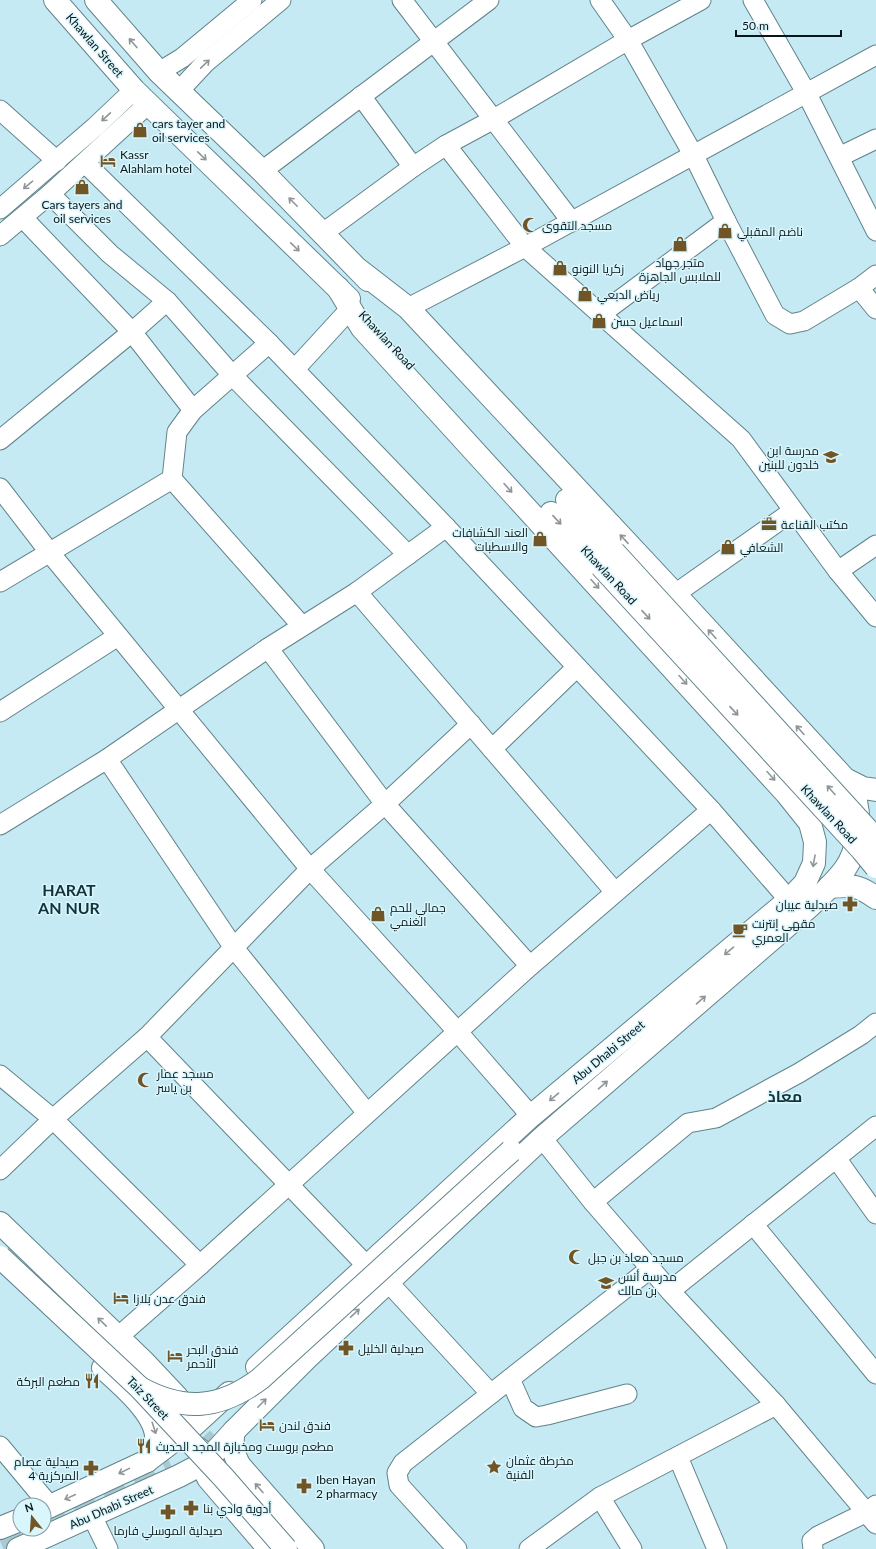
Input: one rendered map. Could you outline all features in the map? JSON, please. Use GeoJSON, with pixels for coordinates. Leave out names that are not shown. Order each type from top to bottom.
{"type":"FeatureCollection","features":[{"type":"Feature","properties":{"kind":"main road","name":"Khawlan Street"},"geometry":{"type":"LineString","coordinates":[[56,0],[141,97]]}},
{"type":"Feature","properties":{"kind":"main road"},"geometry":{"type":"LineString","coordinates":[[96,0],[159,72]]}},
{"type":"Feature","properties":{"kind":"main road","name":"Khawlan Road"},"geometry":{"type":"LineString","coordinates":[[159,72],[178,92],[262,171],[358,270],[607,559],[876,867]]}},
{"type":"Feature","properties":{"kind":"main road","name":"Khawlan Road"},"geometry":{"type":"LineString","coordinates":[[141,97],[338,288],[607,559],[876,839]]}},
{"type":"Feature","properties":{"kind":"main road","name":"Khawlan Road"},"geometry":{"type":"LineString","coordinates":[[358,270],[408,308],[676,594],[844,779]]}},
{"type":"Feature","properties":{"kind":"main road","name":"Khawlan Road"},"geometry":{"type":"LineString","coordinates":[[338,288],[362,328],[786,793],[810,823]]}},
{"type":"Feature","properties":{"kind":"main road"},"geometry":{"type":"LineString","coordinates":[[786,793],[826,759]]}},
{"type":"Feature","properties":{"kind":"main road"},"geometry":{"type":"LineString","coordinates":[[844,779],[863,788],[876,790]]}},
{"type":"Feature","properties":{"kind":"main road","name":"Abu Dhabi Street"},"geometry":{"type":"LineString","coordinates":[[96,1485],[147,1461],[172,1443],[287,1340],[366,1265],[530,1116],[776,924],[829,887],[845,869],[855,848],[859,824],[856,800],[844,779]]}},
{"type":"Feature","properties":{"kind":"main road","name":"Abu Dhabi Street"},"geometry":{"type":"LineString","coordinates":[[18,1549],[170,1481],[202,1464],[213,1454],[307,1358],[542,1138],[776,924],[789,900],[805,883],[814,863],[816,842],[810,823]]}},
{"type":"Feature","properties":{"kind":"main road"},"geometry":{"type":"LineString","coordinates":[[829,887],[847,885],[865,890],[876,898]]}},
{"type":"Feature","properties":{"kind":"main road"},"geometry":{"type":"LineString","coordinates":[[0,1270],[131,1387],[165,1400],[192,1404],[209,1403],[229,1398],[246,1389],[260,1379],[511,1151],[542,1138]]}},
{"type":"Feature","properties":{"kind":"main road"},"geometry":{"type":"LineString","coordinates":[[0,1223],[145,1363],[184,1406],[199,1420],[199,1439],[202,1464],[208,1478],[274,1549]]}},
{"type":"Feature","properties":{"kind":"main road","name":"Taiz Street"},"geometry":{"type":"LineString","coordinates":[[0,1257],[224,1478],[274,1549]]}},
{"type":"Feature","properties":{"kind":"main road"},"geometry":{"type":"LineString","coordinates":[[287,1340],[283,1348],[286,1357],[294,1362],[299,1362],[307,1358]]}},
{"type":"Feature","properties":{"kind":"main road"},"geometry":{"type":"LineString","coordinates":[[131,1387],[126,1389],[136,1390],[145,1384],[149,1374],[145,1363]]}},
{"type":"Feature","properties":{"kind":"main road"},"geometry":{"type":"LineString","coordinates":[[131,1387],[138,1403],[149,1416],[155,1427],[156,1440],[154,1450],[147,1461]]}},
{"type":"Feature","properties":{"kind":"main road"},"geometry":{"type":"LineString","coordinates":[[170,1389],[184,1395],[200,1397],[233,1389]]}},
{"type":"Feature","properties":{"kind":"main road"},"geometry":{"type":"LineString","coordinates":[[170,1481],[188,1459],[199,1420]]}},
{"type":"Feature","properties":{"kind":"main road"},"geometry":{"type":"LineString","coordinates":[[234,1431],[233,1448],[235,1458],[240,1466],[313,1549]]}},
{"type":"Feature","properties":{"kind":"main road"},"geometry":{"type":"LineString","coordinates":[[170,1481],[214,1486]]}},
{"type":"Feature","properties":{"kind":"main road"},"geometry":{"type":"LineString","coordinates":[[52,1506],[96,1485],[105,1486],[112,1491],[114,1500],[101,1512]]}},
{"type":"Feature","properties":{"kind":"main road"},"geometry":{"type":"LineString","coordinates":[[274,1549],[264,1537],[268,1527],[272,1523],[283,1521],[292,1526]]}},
{"type":"Feature","properties":{"kind":"main road"},"geometry":{"type":"LineString","coordinates":[[0,1528],[12,1523]]}},
{"type":"Feature","properties":{"kind":"street"},"geometry":{"type":"LineString","coordinates":[[159,72],[182,58],[252,0]]}},
{"type":"Feature","properties":{"kind":"street"},"geometry":{"type":"LineString","coordinates":[[178,92],[205,63],[281,0]]}},
{"type":"Feature","properties":{"kind":"street"},"geometry":{"type":"LineString","coordinates":[[402,0],[572,222]]}},
{"type":"Feature","properties":{"kind":"street"},"geometry":{"type":"LineString","coordinates":[[262,171],[489,0]]}},
{"type":"Feature","properties":{"kind":"street"},"geometry":{"type":"LineString","coordinates":[[600,0],[628,40],[694,156],[775,315],[790,324],[804,321],[859,288],[876,275]]}},
{"type":"Feature","properties":{"kind":"street"},"geometry":{"type":"LineString","coordinates":[[323,233],[413,166],[446,145],[494,119],[628,40],[700,0]]}},
{"type":"Feature","properties":{"kind":"street"},"geometry":{"type":"LineString","coordinates":[[753,0],[807,94],[876,231]]}},
{"type":"Feature","properties":{"kind":"street"},"geometry":{"type":"LineString","coordinates":[[408,308],[572,222],[876,56]]}},
{"type":"Feature","properties":{"kind":"street"},"geometry":{"type":"LineString","coordinates":[[361,96],[413,166]]}},
{"type":"Feature","properties":{"kind":"street"},"geometry":{"type":"LineString","coordinates":[[0,209],[95,127],[141,97]]}},
{"type":"Feature","properties":{"kind":"street"},"geometry":{"type":"LineString","coordinates":[[0,236],[23,218],[85,162],[141,97]]}},
{"type":"Feature","properties":{"kind":"street"},"geometry":{"type":"LineString","coordinates":[[0,110],[56,161]]}},
{"type":"Feature","properties":{"kind":"street"},"geometry":{"type":"LineString","coordinates":[[839,157],[876,139]]}},
{"type":"Feature","properties":{"kind":"street"},"geometry":{"type":"LineString","coordinates":[[446,145],[525,247],[741,439],[838,571],[876,617]]}},
{"type":"Feature","properties":{"kind":"street"},"geometry":{"type":"LineString","coordinates":[[85,162],[295,369],[446,527],[711,810],[789,900]]}},
{"type":"Feature","properties":{"kind":"street"},"geometry":{"type":"LineString","coordinates":[[50,194],[110,254],[167,301],[232,375],[408,555]]}},
{"type":"Feature","properties":{"kind":"street"},"geometry":{"type":"LineString","coordinates":[[23,218],[132,332],[193,410]]}},
{"type":"Feature","properties":{"kind":"street"},"geometry":{"type":"LineString","coordinates":[[601,314],[726,221]]}},
{"type":"Feature","properties":{"kind":"street"},"geometry":{"type":"LineString","coordinates":[[859,288],[876,309]]}},
{"type":"Feature","properties":{"kind":"street"},"geometry":{"type":"LineString","coordinates":[[0,440],[132,332],[167,301]]}},
{"type":"Feature","properties":{"kind":"street"},"geometry":{"type":"LineString","coordinates":[[295,369],[350,309]]}},
{"type":"Feature","properties":{"kind":"street"},"geometry":{"type":"LineString","coordinates":[[269,343],[193,410],[178,432],[172,479],[302,626]]}},
{"type":"Feature","properties":{"kind":"street"},"geometry":{"type":"LineString","coordinates":[[0,582],[172,479]]}},
{"type":"Feature","properties":{"kind":"street"},"geometry":{"type":"LineString","coordinates":[[0,488],[50,553],[310,869],[457,1031],[530,1116]]}},
{"type":"Feature","properties":{"kind":"street"},"geometry":{"type":"LineString","coordinates":[[676,594],[794,511]]}},
{"type":"Feature","properties":{"kind":"street"},"geometry":{"type":"LineString","coordinates":[[0,825],[107,759],[268,648],[357,592],[446,527]]}},
{"type":"Feature","properties":{"kind":"street"},"geometry":{"type":"LineString","coordinates":[[838,571],[876,545]]}},
{"type":"Feature","properties":{"kind":"street"},"geometry":{"type":"LineString","coordinates":[[357,592],[615,892]]}},
{"type":"Feature","properties":{"kind":"street"},"geometry":{"type":"LineString","coordinates":[[0,712],[118,636]]}},
{"type":"Feature","properties":{"kind":"street"},"geometry":{"type":"LineString","coordinates":[[268,648],[385,804],[530,966]]}},
{"type":"Feature","properties":{"kind":"street"},"geometry":{"type":"LineString","coordinates":[[492,749],[577,667]]}},
{"type":"Feature","properties":{"kind":"street"},"geometry":{"type":"LineString","coordinates":[[0,1170],[52,1119],[148,1037],[310,869],[385,804],[471,724]]}},
{"type":"Feature","properties":{"kind":"street"},"geometry":{"type":"LineString","coordinates":[[107,759],[234,948],[367,1112]]}},
{"type":"Feature","properties":{"kind":"street"},"geometry":{"type":"LineString","coordinates":[[118,1337],[200,1265],[367,1112],[530,966],[711,810]]}},
{"type":"Feature","properties":{"kind":"street"},"geometry":{"type":"LineString","coordinates":[[593,1202],[688,1123],[716,1118],[799,1073],[861,1035],[876,1023]]}},
{"type":"Feature","properties":{"kind":"street"},"geometry":{"type":"LineString","coordinates":[[148,1037],[366,1265]]}},
{"type":"Feature","properties":{"kind":"street"},"geometry":{"type":"LineString","coordinates":[[0,1075],[52,1119],[200,1265]]}},
{"type":"Feature","properties":{"kind":"street"},"geometry":{"type":"LineString","coordinates":[[670,1291],[876,1126]]}},
{"type":"Feature","properties":{"kind":"street"},"geometry":{"type":"LineString","coordinates":[[542,1138],[593,1202],[670,1291],[776,1405],[873,1514],[818,1536],[812,1541],[813,1549]]}},
{"type":"Feature","properties":{"kind":"street"},"geometry":{"type":"LineString","coordinates":[[836,1158],[876,1214]]}},
{"type":"Feature","properties":{"kind":"street"},"geometry":{"type":"LineString","coordinates":[[753,1224],[876,1374]]}},
{"type":"Feature","properties":{"kind":"street"},"geometry":{"type":"LineString","coordinates":[[457,1549],[399,1485],[397,1473],[403,1463],[651,1268]]}},
{"type":"Feature","properties":{"kind":"street"},"geometry":{"type":"LineString","coordinates":[[388,1282],[491,1394]]}},
{"type":"Feature","properties":{"kind":"street"},"geometry":{"type":"LineString","coordinates":[[510,1379],[523,1408],[536,1416],[547,1415],[627,1394]]}},
{"type":"Feature","properties":{"kind":"street"},"geometry":{"type":"LineString","coordinates":[[529,1549],[600,1497],[776,1405]]}},
{"type":"Feature","properties":{"kind":"street"},"geometry":{"type":"LineString","coordinates":[[0,1446],[39,1497]]}},
{"type":"Feature","properties":{"kind":"street"},"geometry":{"type":"LineString","coordinates":[[678,1457],[717,1549]]}},
{"type":"Feature","properties":{"kind":"street"},"geometry":{"type":"LineString","coordinates":[[600,1497],[632,1549]]}},
{"type":"Feature","properties":{"kind":"street"},"geometry":{"type":"LineString","coordinates":[[101,1512],[108,1549]]}},
{"type":"Feature","properties":{"kind":"tunnel"},"geometry":{"type":"LineString","coordinates":[[43,1280],[136,1370]]}},
{"type":"Feature","properties":{"kind":"tunnel"},"geometry":{"type":"LineString","coordinates":[[202,1438],[246,1486]]}},
{"type":"Feature","properties":{"kind":"tunnel"},"geometry":{"type":"LineString","coordinates":[[52,1519],[172,1468]]}},
{"type":"Feature","properties":{"kind":"tunnel"},"geometry":{"type":"LineString","coordinates":[[0,1541],[12,1536]]}},
{"type":"Feature","properties":{"kind":"place","name":"cars tayer and oil services"},"geometry":{"type":"Point","coordinates":[140,130]}},
{"type":"Feature","properties":{"kind":"place","name":"Kassr Alahlam hotel"},"geometry":{"type":"Point","coordinates":[108,161]}},
{"type":"Feature","properties":{"kind":"place","name":"Cars tayers and oil services"},"geometry":{"type":"Point","coordinates":[82,187]}},
{"type":"Feature","properties":{"kind":"place","name":"مسجد التقوى"},"geometry":{"type":"Point","coordinates":[530,225]}},
{"type":"Feature","properties":{"kind":"place","name":"ناضم المقبلي"},"geometry":{"type":"Point","coordinates":[725,231]}},
{"type":"Feature","properties":{"kind":"place","name":"متجر جهاد للملابس الجاهزة"},"geometry":{"type":"Point","coordinates":[680,244]}},
{"type":"Feature","properties":{"kind":"place","name":"زكريا النونو"},"geometry":{"type":"Point","coordinates":[560,268]}},
{"type":"Feature","properties":{"kind":"place","name":"رياض الدبعي"},"geometry":{"type":"Point","coordinates":[585,294]}},
{"type":"Feature","properties":{"kind":"place","name":"اسماعيل حسن"},"geometry":{"type":"Point","coordinates":[599,321]}},
{"type":"Feature","properties":{"kind":"place","name":"مدرسة ابن خلدون للبنين"},"geometry":{"type":"Point","coordinates":[831,457]}},
{"type":"Feature","properties":{"kind":"place","name":"مكتب القناعة"},"geometry":{"type":"Point","coordinates":[769,524]}},
{"type":"Feature","properties":{"kind":"place","name":"العند الكشافات والاسطبات"},"geometry":{"type":"Point","coordinates":[540,539]}},
{"type":"Feature","properties":{"kind":"place","name":"الشعافي"},"geometry":{"type":"Point","coordinates":[728,547]}},
{"type":"Feature","properties":{"kind":"place","name":"صيدلية عيبان"},"geometry":{"type":"Point","coordinates":[850,904]}},
{"type":"Feature","properties":{"kind":"place","name":"جمالي للحم الغنمي"},"geometry":{"type":"Point","coordinates":[378,914]}},
{"type":"Feature","properties":{"kind":"place","name":"مقهى إنترنت العمري"},"geometry":{"type":"Point","coordinates":[740,930]}},
{"type":"Feature","properties":{"kind":"place","name":"مسجد عمار بن ياسر"},"geometry":{"type":"Point","coordinates":[145,1080]}},
{"type":"Feature","properties":{"kind":"place","name":"مسجد معاذ بن جبل"},"geometry":{"type":"Point","coordinates":[576,1257]}},
{"type":"Feature","properties":{"kind":"place","name":"مدرسة أنس بن مالك"},"geometry":{"type":"Point","coordinates":[606,1283]}},
{"type":"Feature","properties":{"kind":"place","name":"فندق عدن بلازا"},"geometry":{"type":"Point","coordinates":[121,1298]}},
{"type":"Feature","properties":{"kind":"place","name":"صيدلية الخليل"},"geometry":{"type":"Point","coordinates":[346,1348]}},
{"type":"Feature","properties":{"kind":"place","name":"فندق البحر الأحمر"},"geometry":{"type":"Point","coordinates":[175,1356]}},
{"type":"Feature","properties":{"kind":"place","name":"مطعم البركة"},"geometry":{"type":"Point","coordinates":[92,1381]}},
{"type":"Feature","properties":{"kind":"place","name":"فندق لندن"},"geometry":{"type":"Point","coordinates":[267,1425]}},
{"type":"Feature","properties":{"kind":"place","name":"مطعم بروست ومخبازة المجد الحديث"},"geometry":{"type":"Point","coordinates":[144,1446]}},
{"type":"Feature","properties":{"kind":"place","name":"مخرطة عثمان الفنية"},"geometry":{"type":"Point","coordinates":[494,1467]}},
{"type":"Feature","properties":{"kind":"place","name":"صيدلية عصام المركزية 4"},"geometry":{"type":"Point","coordinates":[91,1468]}},
{"type":"Feature","properties":{"kind":"place","name":"Iben Hayan 2 pharmacy"},"geometry":{"type":"Point","coordinates":[304,1486]}},
{"type":"Feature","properties":{"kind":"place","name":"أدوية وادي بنا"},"geometry":{"type":"Point","coordinates":[191,1508]}},
{"type":"Feature","properties":{"kind":"place","name":"صيدلية الموسلي فارما"},"geometry":{"type":"Point","coordinates":[168,1512]}},
{"type":"Feature","properties":{"kind":"district","name":"HARAT AN NUR"},"geometry":{"type":"Point","coordinates":[69,898]}},
{"type":"Feature","properties":{"kind":"district","name":"معاذ"},"geometry":{"type":"Point","coordinates":[785,1095]}}]}
